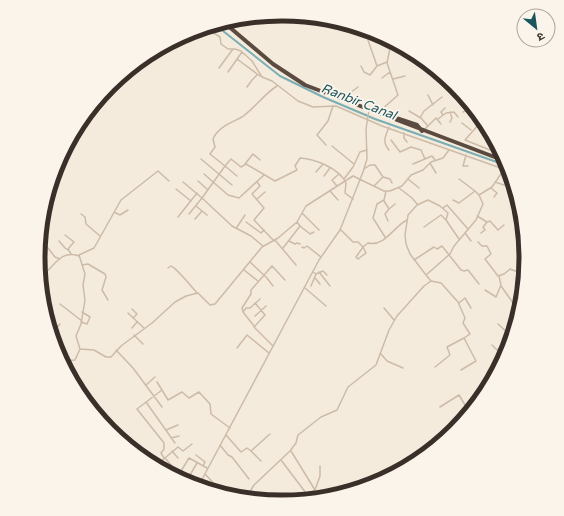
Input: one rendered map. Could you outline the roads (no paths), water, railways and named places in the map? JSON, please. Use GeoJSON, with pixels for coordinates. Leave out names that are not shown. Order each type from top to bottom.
{"type":"FeatureCollection","features":[{"type":"Feature","properties":{"kind":"highway"},"geometry":{"type":"LineString","coordinates":[[230,27],[281,69],[306,85],[333,95],[368,115],[423,131],[497,158]]}},
{"type":"Feature","properties":{"kind":"highway"},"geometry":{"type":"LineString","coordinates":[[347,102],[354,102],[417,125],[423,131]]}},
{"type":"Feature","properties":{"kind":"street"},"geometry":{"type":"LineString","coordinates":[[212,32],[220,37],[220,44],[223,46],[242,52],[252,61],[262,77]]}},
{"type":"Feature","properties":{"kind":"street"},"geometry":{"type":"LineString","coordinates":[[368,40],[377,66]]}},
{"type":"Feature","properties":{"kind":"street"},"geometry":{"type":"LineString","coordinates":[[379,112],[398,96],[387,62],[390,49],[382,45],[380,42]]}},
{"type":"Feature","properties":{"kind":"street"},"geometry":{"type":"LineString","coordinates":[[218,68],[233,49]]}},
{"type":"Feature","properties":{"kind":"street"},"geometry":{"type":"LineString","coordinates":[[228,72],[242,52]]}},
{"type":"Feature","properties":{"kind":"street"},"geometry":{"type":"LineString","coordinates":[[237,59],[257,75],[278,86],[292,97],[313,107],[333,106],[368,115],[389,128],[501,167]]}},
{"type":"Feature","properties":{"kind":"street"},"geometry":{"type":"LineString","coordinates":[[361,66],[364,72],[370,75],[377,66],[387,62]]}},
{"type":"Feature","properties":{"kind":"street"},"geometry":{"type":"LineString","coordinates":[[382,78],[390,72]]}},
{"type":"Feature","properties":{"kind":"street"},"geometry":{"type":"LineString","coordinates":[[247,87],[257,75]]}},
{"type":"Feature","properties":{"kind":"street"},"geometry":{"type":"LineString","coordinates":[[393,79],[405,76]]}},
{"type":"Feature","properties":{"kind":"street"},"geometry":{"type":"LineString","coordinates":[[237,176],[210,154],[215,148],[213,139],[216,134],[232,121],[243,116],[278,86]]}},
{"type":"Feature","properties":{"kind":"street"},"geometry":{"type":"LineString","coordinates":[[347,102],[350,93],[358,87]]}},
{"type":"Feature","properties":{"kind":"street"},"geometry":{"type":"LineString","coordinates":[[428,95],[433,105]]}},
{"type":"Feature","properties":{"kind":"street"},"geometry":{"type":"LineString","coordinates":[[420,118],[423,112],[442,97]]}},
{"type":"Feature","properties":{"kind":"street"},"geometry":{"type":"LineString","coordinates":[[326,145],[317,135],[328,121],[333,106]]}},
{"type":"Feature","properties":{"kind":"street"},"geometry":{"type":"LineString","coordinates":[[443,115],[441,112],[445,108]]}},
{"type":"Feature","properties":{"kind":"street"},"geometry":{"type":"LineString","coordinates":[[463,112],[467,110]]}},
{"type":"Feature","properties":{"kind":"street"},"geometry":{"type":"LineString","coordinates":[[409,111],[420,118],[427,125]]}},
{"type":"Feature","properties":{"kind":"street"},"geometry":{"type":"LineString","coordinates":[[450,112],[452,118],[450,122]]}},
{"type":"Feature","properties":{"kind":"street"},"geometry":{"type":"LineString","coordinates":[[423,131],[435,118],[438,119],[450,112],[454,112],[458,117]]}},
{"type":"Feature","properties":{"kind":"street"},"geometry":{"type":"LineString","coordinates":[[202,481],[321,257],[340,229],[364,169],[367,150],[368,115]]}},
{"type":"Feature","properties":{"kind":"street"},"geometry":{"type":"LineString","coordinates":[[438,119],[440,124]]}},
{"type":"Feature","properties":{"kind":"street"},"geometry":{"type":"LineString","coordinates":[[462,123],[466,127],[468,126],[471,130]]}},
{"type":"Feature","properties":{"kind":"street"},"geometry":{"type":"LineString","coordinates":[[478,125],[471,130],[465,140],[494,152]]}},
{"type":"Feature","properties":{"kind":"street"},"geometry":{"type":"LineString","coordinates":[[389,128],[384,137],[384,144],[389,150]]}},
{"type":"Feature","properties":{"kind":"street"},"geometry":{"type":"LineString","coordinates":[[404,133],[404,138],[407,142]]}},
{"type":"Feature","properties":{"kind":"street"},"geometry":{"type":"LineString","coordinates":[[391,140],[400,152],[411,147],[421,150],[425,159]]}},
{"type":"Feature","properties":{"kind":"street"},"geometry":{"type":"LineString","coordinates":[[332,146],[354,164]]}},
{"type":"Feature","properties":{"kind":"street"},"geometry":{"type":"LineString","coordinates":[[344,179],[360,152],[367,150]]}},
{"type":"Feature","properties":{"kind":"street"},"geometry":{"type":"LineString","coordinates":[[168,268],[171,266],[175,268],[197,293],[209,304],[213,305],[263,246],[274,240],[297,222],[309,203],[346,182],[353,176],[386,191],[399,188],[411,175],[424,169],[435,160],[443,158],[449,150]]}},
{"type":"Feature","properties":{"kind":"street"},"geometry":{"type":"LineString","coordinates":[[189,214],[231,159],[241,167],[253,154],[260,160]]}},
{"type":"Feature","properties":{"kind":"street"},"geometry":{"type":"LineString","coordinates":[[413,164],[433,156],[435,160]]}},
{"type":"Feature","properties":{"kind":"street"},"geometry":{"type":"LineString","coordinates":[[466,156],[463,166],[468,166]]}},
{"type":"Feature","properties":{"kind":"street"},"geometry":{"type":"LineString","coordinates":[[245,164],[274,181],[281,180],[298,170],[295,166],[301,158],[323,164],[344,179],[346,182],[344,193],[353,199]]}},
{"type":"Feature","properties":{"kind":"street"},"geometry":{"type":"LineString","coordinates":[[201,159],[232,185]]}},
{"type":"Feature","properties":{"kind":"street"},"geometry":{"type":"LineString","coordinates":[[430,163],[436,173]]}},
{"type":"Feature","properties":{"kind":"street"},"geometry":{"type":"LineString","coordinates":[[316,172],[323,164]]}},
{"type":"Feature","properties":{"kind":"street"},"geometry":{"type":"LineString","coordinates":[[364,169],[373,164],[383,177],[390,179],[392,183]]}},
{"type":"Feature","properties":{"kind":"street"},"geometry":{"type":"LineString","coordinates":[[324,176],[330,168]]}},
{"type":"Feature","properties":{"kind":"street"},"geometry":{"type":"LineString","coordinates":[[46,272],[60,258],[71,254],[78,256],[94,248],[121,200],[157,171],[169,181]]}},
{"type":"Feature","properties":{"kind":"street"},"geometry":{"type":"LineString","coordinates":[[480,195],[490,188],[503,173]]}},
{"type":"Feature","properties":{"kind":"street"},"geometry":{"type":"LineString","coordinates":[[204,174],[228,195],[238,198],[264,174]]}},
{"type":"Feature","properties":{"kind":"street"},"geometry":{"type":"LineString","coordinates":[[337,187],[332,180],[339,174]]}},
{"type":"Feature","properties":{"kind":"street"},"geometry":{"type":"LineString","coordinates":[[374,186],[383,177]]}},
{"type":"Feature","properties":{"kind":"street"},"geometry":{"type":"LineString","coordinates":[[408,179],[419,188]]}},
{"type":"Feature","properties":{"kind":"street"},"geometry":{"type":"LineString","coordinates":[[426,275],[450,254],[459,239],[477,216],[483,204],[480,195],[459,179]]}},
{"type":"Feature","properties":{"kind":"street"},"geometry":{"type":"LineString","coordinates":[[198,181],[208,190]]}},
{"type":"Feature","properties":{"kind":"street"},"geometry":{"type":"LineString","coordinates":[[183,182],[232,226],[237,227],[263,246]]}},
{"type":"Feature","properties":{"kind":"street"},"geometry":{"type":"LineString","coordinates":[[257,182],[260,186],[252,194],[264,208],[254,220],[283,248],[296,265]]}},
{"type":"Feature","properties":{"kind":"street"},"geometry":{"type":"LineString","coordinates":[[495,182],[507,186]]}},
{"type":"Feature","properties":{"kind":"street"},"geometry":{"type":"LineString","coordinates":[[399,188],[412,198],[418,205]]}},
{"type":"Feature","properties":{"kind":"street"},"geometry":{"type":"LineString","coordinates":[[490,188],[497,193],[494,197]]}},
{"type":"Feature","properties":{"kind":"street"},"geometry":{"type":"LineString","coordinates":[[176,189],[190,201]]}},
{"type":"Feature","properties":{"kind":"street"},"geometry":{"type":"LineString","coordinates":[[330,190],[338,200]]}},
{"type":"Feature","properties":{"kind":"street"},"geometry":{"type":"LineString","coordinates":[[386,191],[384,201],[389,209]]}},
{"type":"Feature","properties":{"kind":"street"},"geometry":{"type":"LineString","coordinates":[[453,200],[458,204],[475,191]]}},
{"type":"Feature","properties":{"kind":"street"},"geometry":{"type":"LineString","coordinates":[[257,199],[265,192]]}},
{"type":"Feature","properties":{"kind":"street"},"geometry":{"type":"LineString","coordinates":[[178,217],[197,193]]}},
{"type":"Feature","properties":{"kind":"street"},"geometry":{"type":"LineString","coordinates":[[431,281],[414,260],[406,244],[407,220],[410,212],[418,205],[428,200],[443,208],[448,214],[446,220]]}},
{"type":"Feature","properties":{"kind":"street"},"geometry":{"type":"LineString","coordinates":[[384,201],[377,204],[372,218],[385,237]]}},
{"type":"Feature","properties":{"kind":"street"},"geometry":{"type":"LineString","coordinates":[[388,221],[385,214],[395,204]]}},
{"type":"Feature","properties":{"kind":"street"},"geometry":{"type":"LineString","coordinates":[[196,206],[207,215]]}},
{"type":"Feature","properties":{"kind":"street"},"geometry":{"type":"LineString","coordinates":[[443,208],[447,206],[468,229]]}},
{"type":"Feature","properties":{"kind":"street"},"geometry":{"type":"LineString","coordinates":[[114,212],[120,215],[128,210]]}},
{"type":"Feature","properties":{"kind":"street"},"geometry":{"type":"LineString","coordinates":[[194,219],[202,211]]}},
{"type":"Feature","properties":{"kind":"street"},"geometry":{"type":"LineString","coordinates":[[302,213],[319,230]]}},
{"type":"Feature","properties":{"kind":"street"},"geometry":{"type":"LineString","coordinates":[[81,214],[85,217],[86,224],[100,236]]}},
{"type":"Feature","properties":{"kind":"street"},"geometry":{"type":"LineString","coordinates":[[424,227],[441,214],[459,239]]}},
{"type":"Feature","properties":{"kind":"street"},"geometry":{"type":"LineString","coordinates":[[237,227],[245,215]]}},
{"type":"Feature","properties":{"kind":"street"},"geometry":{"type":"LineString","coordinates":[[477,216],[487,222],[490,221],[498,230],[504,225]]}},
{"type":"Feature","properties":{"kind":"street"},"geometry":{"type":"LineString","coordinates":[[340,229],[353,242],[358,242],[363,247],[366,253],[358,259],[356,257],[363,247],[368,243],[378,242],[393,233],[398,224],[407,220]]}},
{"type":"Feature","properties":{"kind":"street"},"geometry":{"type":"LineString","coordinates":[[246,222],[261,233],[264,230]]}},
{"type":"Feature","properties":{"kind":"street"},"geometry":{"type":"LineString","coordinates":[[297,222],[311,235],[314,232]]}},
{"type":"Feature","properties":{"kind":"street"},"geometry":{"type":"LineString","coordinates":[[481,233],[485,230],[483,227],[487,222]]}},
{"type":"Feature","properties":{"kind":"street"},"geometry":{"type":"LineString","coordinates":[[283,248],[300,226]]}},
{"type":"Feature","properties":{"kind":"street"},"geometry":{"type":"LineString","coordinates":[[465,233],[471,241]]}},
{"type":"Feature","properties":{"kind":"street"},"geometry":{"type":"LineString","coordinates":[[65,235],[74,242],[68,250]]}},
{"type":"Feature","properties":{"kind":"street"},"geometry":{"type":"LineString","coordinates":[[58,241],[71,254]]}},
{"type":"Feature","properties":{"kind":"street"},"geometry":{"type":"LineString","coordinates":[[289,241],[295,244],[297,242],[300,244]]}},
{"type":"Feature","properties":{"kind":"street"},"geometry":{"type":"LineString","coordinates":[[478,242],[482,246],[487,246],[492,254],[485,259],[501,280],[501,286],[495,298],[484,290]]}},
{"type":"Feature","properties":{"kind":"street"},"geometry":{"type":"LineString","coordinates":[[302,247],[304,248],[307,246],[321,257]]}},
{"type":"Feature","properties":{"kind":"street"},"geometry":{"type":"LineString","coordinates":[[414,260],[434,247],[437,249],[442,246],[450,254],[461,270],[468,270],[479,284]]}},
{"type":"Feature","properties":{"kind":"street"},"geometry":{"type":"LineString","coordinates":[[48,248],[55,257],[60,258]]}},
{"type":"Feature","properties":{"kind":"street"},"geometry":{"type":"LineString","coordinates":[[68,361],[75,360],[80,349],[76,336],[82,321],[82,312],[85,300],[83,285],[85,274],[78,256]]}},
{"type":"Feature","properties":{"kind":"street"},"geometry":{"type":"LineString","coordinates":[[250,262],[273,286]]}},
{"type":"Feature","properties":{"kind":"street"},"geometry":{"type":"LineString","coordinates":[[82,265],[88,264],[105,274],[106,277],[102,290],[108,300]]}},
{"type":"Feature","properties":{"kind":"street"},"geometry":{"type":"LineString","coordinates":[[273,346],[254,326],[243,312],[242,308],[258,281],[273,266],[285,280]]}},
{"type":"Feature","properties":{"kind":"street"},"geometry":{"type":"LineString","coordinates":[[499,276],[511,268],[518,272]]}},
{"type":"Feature","properties":{"kind":"street"},"geometry":{"type":"LineString","coordinates":[[244,270],[258,281]]}},
{"type":"Feature","properties":{"kind":"street"},"geometry":{"type":"LineString","coordinates":[[311,286],[316,274],[319,272],[323,271],[326,276]]}},
{"type":"Feature","properties":{"kind":"street"},"geometry":{"type":"LineString","coordinates":[[319,272],[330,286]]}},
{"type":"Feature","properties":{"kind":"street"},"geometry":{"type":"LineString","coordinates":[[314,278],[320,284]]}},
{"type":"Feature","properties":{"kind":"street"},"geometry":{"type":"LineString","coordinates":[[249,493],[254,484],[282,460],[291,450],[299,434],[321,417],[338,409],[348,387],[374,367],[381,354],[394,320],[424,286],[431,281],[440,282],[459,303],[466,319],[464,323],[470,334],[447,347],[450,355],[435,367]]}},
{"type":"Feature","properties":{"kind":"street"},"geometry":{"type":"LineString","coordinates":[[501,286],[514,304]]}},
{"type":"Feature","properties":{"kind":"street"},"geometry":{"type":"LineString","coordinates":[[305,288],[326,306]]}},
{"type":"Feature","properties":{"kind":"street"},"geometry":{"type":"LineString","coordinates":[[80,349],[96,350],[107,358],[113,356],[116,350],[178,300],[197,293]]}},
{"type":"Feature","properties":{"kind":"street"},"geometry":{"type":"LineString","coordinates":[[459,303],[465,298],[471,308]]}},
{"type":"Feature","properties":{"kind":"street"},"geometry":{"type":"LineString","coordinates":[[243,312],[246,308],[250,308],[260,299]]}},
{"type":"Feature","properties":{"kind":"street"},"geometry":{"type":"LineString","coordinates":[[254,326],[265,315],[255,303]]}},
{"type":"Feature","properties":{"kind":"street"},"geometry":{"type":"LineString","coordinates":[[60,304],[87,324],[90,317],[82,312]]}},
{"type":"Feature","properties":{"kind":"street"},"geometry":{"type":"LineString","coordinates":[[254,316],[266,306]]}},
{"type":"Feature","properties":{"kind":"street"},"geometry":{"type":"LineString","coordinates":[[384,308],[394,320]]}},
{"type":"Feature","properties":{"kind":"street"},"geometry":{"type":"LineString","coordinates":[[132,309],[137,314],[133,318]]}},
{"type":"Feature","properties":{"kind":"street"},"geometry":{"type":"LineString","coordinates":[[128,313],[144,328]]}},
{"type":"Feature","properties":{"kind":"street"},"geometry":{"type":"LineString","coordinates":[[132,328],[137,322]]}},
{"type":"Feature","properties":{"kind":"street"},"geometry":{"type":"LineString","coordinates":[[57,328],[60,324]]}},
{"type":"Feature","properties":{"kind":"street"},"geometry":{"type":"LineString","coordinates":[[498,324],[506,332]]}},
{"type":"Feature","properties":{"kind":"street"},"geometry":{"type":"LineString","coordinates":[[134,335],[143,344]]}},
{"type":"Feature","properties":{"kind":"street"},"geometry":{"type":"LineString","coordinates":[[237,348],[247,335],[269,353]]}},
{"type":"Feature","properties":{"kind":"street"},"geometry":{"type":"LineString","coordinates":[[461,370],[476,361],[464,338]]}},
{"type":"Feature","properties":{"kind":"street"},"geometry":{"type":"LineString","coordinates":[[492,345],[497,350],[502,347]]}},
{"type":"Feature","properties":{"kind":"street"},"geometry":{"type":"LineString","coordinates":[[116,350],[146,384],[162,407]]}},
{"type":"Feature","properties":{"kind":"street"},"geometry":{"type":"LineString","coordinates":[[381,354],[388,362],[403,368]]}},
{"type":"Feature","properties":{"kind":"street"},"geometry":{"type":"LineString","coordinates":[[146,384],[155,377]]}},
{"type":"Feature","properties":{"kind":"street"},"geometry":{"type":"LineString","coordinates":[[157,382],[167,400],[182,392],[189,398],[199,391],[210,404],[211,414],[230,428]]}},
{"type":"Feature","properties":{"kind":"street"},"geometry":{"type":"LineString","coordinates":[[162,390],[137,409],[164,443],[164,449],[161,453],[172,466]]}},
{"type":"Feature","properties":{"kind":"street"},"geometry":{"type":"LineString","coordinates":[[440,408],[459,395],[466,407]]}},
{"type":"Feature","properties":{"kind":"street"},"geometry":{"type":"LineString","coordinates":[[146,402],[175,443]]}},
{"type":"Feature","properties":{"kind":"street"},"geometry":{"type":"LineString","coordinates":[[166,430],[178,425]]}},
{"type":"Feature","properties":{"kind":"street"},"geometry":{"type":"LineString","coordinates":[[251,452],[270,434]]}},
{"type":"Feature","properties":{"kind":"street"},"geometry":{"type":"LineString","coordinates":[[226,435],[241,451],[247,448],[260,461]]}},
{"type":"Feature","properties":{"kind":"street"},"geometry":{"type":"LineString","coordinates":[[171,438],[179,436]]}},
{"type":"Feature","properties":{"kind":"street"},"geometry":{"type":"LineString","coordinates":[[160,461],[178,447],[183,452],[192,444]]}},
{"type":"Feature","properties":{"kind":"street"},"geometry":{"type":"LineString","coordinates":[[220,445],[228,455],[232,457],[249,479]]}},
{"type":"Feature","properties":{"kind":"street"},"geometry":{"type":"LineString","coordinates":[[291,450],[315,490]]}},
{"type":"Feature","properties":{"kind":"street"},"geometry":{"type":"LineString","coordinates":[[172,451],[178,458]]}},
{"type":"Feature","properties":{"kind":"street"},"geometry":{"type":"LineString","coordinates":[[196,455],[205,462],[203,466]]}},
{"type":"Feature","properties":{"kind":"street"},"geometry":{"type":"LineString","coordinates":[[180,472],[189,459],[208,469]]}},
{"type":"Feature","properties":{"kind":"street"},"geometry":{"type":"LineString","coordinates":[[282,460],[306,493]]}},
{"type":"Feature","properties":{"kind":"street"},"geometry":{"type":"LineString","coordinates":[[189,476],[197,463]]}},
{"type":"Feature","properties":{"kind":"street"},"geometry":{"type":"LineString","coordinates":[[310,493],[315,490],[320,476],[320,466]]}},
{"type":"Feature","properties":{"kind":"street"},"geometry":{"type":"LineString","coordinates":[[205,474],[215,485]]}},
{"type":"Feature","properties":{"kind":"waterway","name":"Ranbir Canal"},"geometry":{"type":"LineString","coordinates":[[221,29],[280,76],[323,97],[375,119],[499,163]]}}]}
